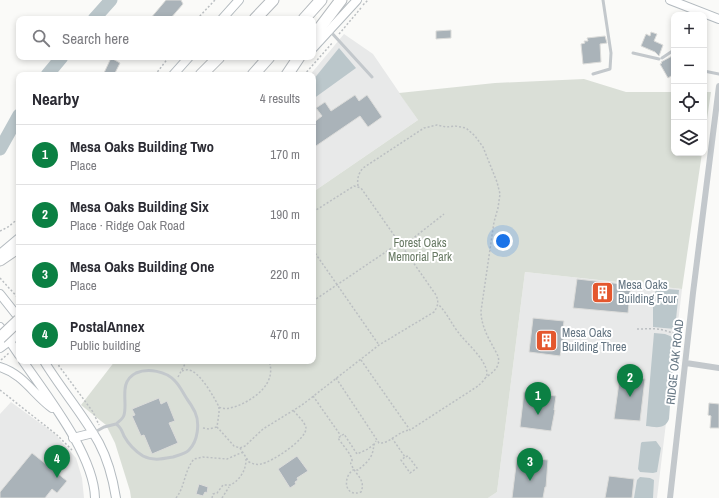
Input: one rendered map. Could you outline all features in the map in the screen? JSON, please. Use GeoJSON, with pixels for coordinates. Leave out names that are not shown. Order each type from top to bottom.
{"type":"FeatureCollection","features":[{"type":"Feature","properties":{"kind":"highway"},"geometry":{"type":"LineString","coordinates":[[258,16],[272,0]]}},
{"type":"Feature","properties":{"kind":"highway"},"geometry":{"type":"LineString","coordinates":[[307,16],[321,0]]}},
{"type":"Feature","properties":{"kind":"highway"},"geometry":{"type":"LineString","coordinates":[[316,33],[341,0]]}},
{"type":"Feature","properties":{"kind":"highway"},"geometry":{"type":"LineString","coordinates":[[204,72],[217,60]]}},
{"type":"Feature","properties":{"kind":"highway"},"geometry":{"type":"LineString","coordinates":[[256,72],[266,60]]}},
{"type":"Feature","properties":{"kind":"highway"},"geometry":{"type":"LineString","coordinates":[[289,72],[297,60]]}},
{"type":"Feature","properties":{"kind":"highway"},"geometry":{"type":"LineString","coordinates":[[0,260],[16,249]]}},
{"type":"Feature","properties":{"kind":"highway"},"geometry":{"type":"LineString","coordinates":[[5,340],[16,324]]}},
{"type":"Feature","properties":{"kind":"main road"},"geometry":{"type":"LineString","coordinates":[[225,16],[239,0]]}},
{"type":"Feature","properties":{"kind":"main road"},"geometry":{"type":"LineString","coordinates":[[316,45],[357,0]]}},
{"type":"Feature","properties":{"kind":"main road"},"geometry":{"type":"LineString","coordinates":[[670,0],[719,19]]}},
{"type":"Feature","properties":{"kind":"main road"},"geometry":{"type":"LineString","coordinates":[[176,72],[186,60]]}},
{"type":"Feature","properties":{"kind":"main road"},"geometry":{"type":"LineString","coordinates":[[290,72],[302,60]]}},
{"type":"Feature","properties":{"kind":"main road"},"geometry":{"type":"LineString","coordinates":[[0,245],[16,238]]}},
{"type":"Feature","properties":{"kind":"main road"},"geometry":{"type":"LineString","coordinates":[[0,254],[16,240]]}},
{"type":"Feature","properties":{"kind":"main road"},"geometry":{"type":"LineString","coordinates":[[0,294],[16,315]]}},
{"type":"Feature","properties":{"kind":"main road"},"geometry":{"type":"LineString","coordinates":[[0,327],[5,340],[16,352]]}},
{"type":"Feature","properties":{"kind":"main road"},"geometry":{"type":"LineString","coordinates":[[0,348],[5,340],[16,335]]}},
{"type":"Feature","properties":{"kind":"main road"},"geometry":{"type":"LineString","coordinates":[[25,364],[58,412],[73,438],[90,471],[95,498]]}},
{"type":"Feature","properties":{"kind":"main road"},"geometry":{"type":"LineString","coordinates":[[46,364],[64,392],[97,431],[99,443],[110,471],[116,498]]}},
{"type":"Feature","properties":{"kind":"main road"},"geometry":{"type":"LineString","coordinates":[[51,364],[53,376]]}},
{"type":"Feature","properties":{"kind":"main road"},"geometry":{"type":"LineString","coordinates":[[0,367],[9,370],[21,378],[43,401],[58,412]]}},
{"type":"Feature","properties":{"kind":"main road"},"geometry":{"type":"LineString","coordinates":[[73,438],[97,431]]}},
{"type":"Feature","properties":{"kind":"street","name":"RIDGE OAK ROAD"},"geometry":{"type":"LineString","coordinates":[[670,498],[719,86]]}},
{"type":"Feature","properties":{"kind":"street"},"geometry":{"type":"LineString","coordinates":[[686,363],[719,368]]}},
{"type":"Feature","properties":{"kind":"lane"},"geometry":{"type":"LineString","coordinates":[[593,74],[610,69],[611,52],[603,0]]}},
{"type":"Feature","properties":{"kind":"lane"},"geometry":{"type":"LineString","coordinates":[[330,30],[372,77]]}},
{"type":"Feature","properties":{"kind":"lane"},"geometry":{"type":"LineString","coordinates":[[633,53],[660,59],[671,52]]}},
{"type":"Feature","properties":{"kind":"lane"},"geometry":{"type":"LineString","coordinates":[[707,72],[719,74]]}},
{"type":"Feature","properties":{"kind":"lane"},"geometry":{"type":"LineString","coordinates":[[97,431],[116,424],[122,418],[124,415],[126,386],[128,380],[143,370],[148,370],[167,376],[176,382],[195,412],[198,426],[193,445],[186,452],[181,455],[156,459],[145,456],[134,450],[127,441],[120,426],[116,424]]}},
{"type":"Feature","properties":{"kind":"path"},"geometry":{"type":"LineString","coordinates":[[200,16],[215,0]]}},
{"type":"Feature","properties":{"kind":"path"},"geometry":{"type":"LineString","coordinates":[[157,72],[166,60]]}},
{"type":"Feature","properties":{"kind":"path"},"geometry":{"type":"LineString","coordinates":[[240,448],[246,446],[272,423],[313,396],[336,378],[379,345],[434,312],[438,304],[436,295],[361,188],[358,186],[358,178],[359,173],[363,168],[424,128],[437,125],[466,128],[475,136],[483,147],[497,182],[500,194],[494,222],[481,311],[483,326],[500,361],[498,366],[478,386],[410,430],[403,431],[382,443],[378,443],[376,441],[336,378]]}},
{"type":"Feature","properties":{"kind":"path"},"geometry":{"type":"LineString","coordinates":[[316,210],[354,186],[358,186]]}},
{"type":"Feature","properties":{"kind":"path"},"geometry":{"type":"LineString","coordinates":[[402,247],[444,214]]}},
{"type":"Feature","properties":{"kind":"path"},"geometry":{"type":"LineString","coordinates":[[0,231],[16,220]]}},
{"type":"Feature","properties":{"kind":"path"},"geometry":{"type":"LineString","coordinates":[[316,299],[399,243]]}},
{"type":"Feature","properties":{"kind":"path"},"geometry":{"type":"LineString","coordinates":[[316,254],[379,345]]}},
{"type":"Feature","properties":{"kind":"path"},"geometry":{"type":"LineString","coordinates":[[0,278],[16,296]]}},
{"type":"Feature","properties":{"kind":"path"},"geometry":{"type":"LineString","coordinates":[[438,304],[444,310],[460,335],[483,363],[487,374],[486,378]]}},
{"type":"Feature","properties":{"kind":"path"},"geometry":{"type":"LineString","coordinates":[[637,329],[665,330],[682,334]]}},
{"type":"Feature","properties":{"kind":"path"},"geometry":{"type":"LineString","coordinates":[[361,359],[410,430]]}},
{"type":"Feature","properties":{"kind":"path"},"geometry":{"type":"LineString","coordinates":[[59,364],[93,412],[97,431]]}},
{"type":"Feature","properties":{"kind":"path"},"geometry":{"type":"LineString","coordinates":[[176,382],[182,371],[183,364]]}},
{"type":"Feature","properties":{"kind":"path"},"geometry":{"type":"LineString","coordinates":[[219,407],[222,409],[231,408],[258,395],[263,390],[269,377],[271,371],[270,364]]}},
{"type":"Feature","properties":{"kind":"path"},"geometry":{"type":"LineString","coordinates":[[182,371],[191,371],[199,377],[219,407],[219,418],[216,427]]}},
{"type":"Feature","properties":{"kind":"path"},"geometry":{"type":"LineString","coordinates":[[0,390],[57,435],[72,450]]}},
{"type":"Feature","properties":{"kind":"path"},"geometry":{"type":"LineString","coordinates":[[313,396],[341,436]]}},
{"type":"Feature","properties":{"kind":"path"},"geometry":{"type":"LineString","coordinates":[[246,460],[254,464],[267,462],[292,446],[306,434],[306,426],[293,410]]}},
{"type":"Feature","properties":{"kind":"path"},"geometry":{"type":"LineString","coordinates":[[198,426],[209,429],[216,427]]}},
{"type":"Feature","properties":{"kind":"path"},"geometry":{"type":"LineString","coordinates":[[216,427],[230,443],[240,448],[246,460],[241,476],[227,488],[222,498]]}},
{"type":"Feature","properties":{"kind":"path"},"geometry":{"type":"LineString","coordinates":[[341,436],[344,434],[357,454],[368,449],[376,441]]}},
{"type":"Feature","properties":{"kind":"path"},"geometry":{"type":"LineString","coordinates":[[341,436],[338,438],[352,459],[352,466],[355,470],[362,482],[361,492],[356,493],[349,491],[346,483],[351,471],[355,470],[358,470],[370,457],[374,444]]}},
{"type":"Feature","properties":{"kind":"path"},"geometry":{"type":"LineString","coordinates":[[392,438],[405,457],[408,456],[417,468],[410,473],[401,460],[405,457]]}},
{"type":"Feature","properties":{"kind":"path"},"geometry":{"type":"LineString","coordinates":[[176,498],[182,488],[186,473],[194,459],[203,457],[227,459],[243,452]]}},
{"type":"Feature","properties":{"kind":"path"},"geometry":{"type":"LineString","coordinates":[[212,498],[213,494],[217,493],[223,485],[231,486]]}},
{"type":"Feature","properties":{"kind":"shaded area"},"geometry":{"type":"Polygon","coordinates":[[[344,34],[373,54],[418,120],[316,190],[316,72],[312,72],[344,34]]]}},
{"type":"Feature","properties":{"kind":"shaded area"},"geometry":{"type":"Polygon","coordinates":[[[339,48],[356,68],[316,97],[316,76],[339,48]]]}},
{"type":"Feature","properties":{"kind":"shaded area"},"geometry":{"type":"Polygon","coordinates":[[[525,272],[682,289],[657,498],[488,498],[497,492],[525,272]]]}},
{"type":"Feature","properties":{"kind":"shaded area"},"geometry":{"type":"Polygon","coordinates":[[[656,288],[679,290],[675,329],[653,327],[653,307],[656,288]]]}},
{"type":"Feature","properties":{"kind":"shaded area"},"geometry":{"type":"Polygon","coordinates":[[[654,333],[665,334],[675,338],[669,419],[665,425],[659,427],[646,426],[654,333]]]}},
{"type":"Feature","properties":{"kind":"shaded area"},"geometry":{"type":"Polygon","coordinates":[[[11,402],[55,434],[76,458],[82,478],[84,498],[0,498],[0,414],[11,402]]]}},
{"type":"Feature","properties":{"kind":"shaded area"},"geometry":{"type":"Polygon","coordinates":[[[656,441],[661,448],[657,472],[640,472],[638,469],[641,443],[656,441]]]}},
{"type":"Feature","properties":{"kind":"shaded area"},"geometry":{"type":"Polygon","coordinates":[[[640,477],[654,480],[653,498],[634,498],[637,480],[640,477]]]}},
{"type":"Feature","properties":{"kind":"green space","name":"Forest Oaks Memorial Park"},"geometry":{"type":"Polygon","coordinates":[[[584,79],[626,92],[671,92],[671,156],[702,156],[682,289],[525,272],[497,492],[488,498],[131,498],[115,443],[106,425],[81,405],[113,364],[316,364],[316,190],[418,120],[399,93],[495,83],[584,79]]]}},
{"type":"Feature","properties":{"kind":"green space"},"geometry":{"type":"Polygon","coordinates":[[[707,92],[711,92],[707,119],[707,92]]]}},
{"type":"Feature","properties":{"kind":"building"},"geometry":{"type":"Polygon","coordinates":[[[166,0],[181,0],[183,4],[173,16],[153,16],[166,0]]]}},
{"type":"Feature","properties":{"kind":"building"},"geometry":{"type":"Polygon","coordinates":[[[451,30],[451,38],[436,39],[436,31],[451,30]]]}},
{"type":"Feature","properties":{"kind":"building"},"geometry":{"type":"Polygon","coordinates":[[[651,32],[657,34],[654,41],[663,45],[659,56],[655,52],[641,46],[646,34],[650,36],[651,32]]]}},
{"type":"Feature","properties":{"kind":"building"},"geometry":{"type":"Polygon","coordinates":[[[605,36],[607,43],[600,44],[601,62],[583,64],[581,44],[585,43],[584,41],[588,41],[587,38],[605,36]]]}},
{"type":"Feature","properties":{"kind":"building"},"geometry":{"type":"Polygon","coordinates":[[[671,57],[671,76],[668,78],[660,64],[662,63],[661,62],[671,57]]]}},
{"type":"Feature","properties":{"kind":"building"},"geometry":{"type":"Polygon","coordinates":[[[110,60],[115,60],[120,63],[116,72],[104,72],[110,60]]]}},
{"type":"Feature","properties":{"kind":"building"},"geometry":{"type":"Polygon","coordinates":[[[355,95],[359,101],[367,95],[382,117],[368,127],[360,116],[316,146],[316,121],[322,116],[316,108],[325,102],[331,111],[355,95]]]}},
{"type":"Feature","properties":{"kind":"building","name":"Mesa Oaks Building Four"},"geometry":{"type":"Polygon","coordinates":[[[577,279],[631,285],[628,313],[573,308],[577,279]]]}},
{"type":"Feature","properties":{"kind":"building","name":"Mesa Oaks Building Three"},"geometry":{"type":"Polygon","coordinates":[[[533,318],[564,321],[562,336],[564,336],[560,356],[529,352],[533,318]]]}},
{"type":"Feature","properties":{"kind":"building"},"geometry":{"type":"Polygon","coordinates":[[[620,375],[645,379],[640,421],[614,419],[620,375]]]}},
{"type":"Feature","properties":{"kind":"building"},"geometry":{"type":"Polygon","coordinates":[[[524,392],[556,396],[551,431],[520,427],[524,392]]]}},
{"type":"Feature","properties":{"kind":"building"},"geometry":{"type":"Polygon","coordinates":[[[159,398],[161,404],[167,401],[175,421],[169,423],[178,443],[152,454],[144,435],[141,436],[132,416],[135,415],[132,409],[159,398]]]}},
{"type":"Feature","properties":{"kind":"building"},"geometry":{"type":"Polygon","coordinates":[[[709,403],[719,404],[719,428],[710,428],[711,416],[708,415],[709,403]]]}},
{"type":"Feature","properties":{"kind":"building"},"geometry":{"type":"Polygon","coordinates":[[[32,453],[67,481],[57,493],[52,489],[45,498],[0,498],[0,492],[32,453]]]}},
{"type":"Feature","properties":{"kind":"building"},"geometry":{"type":"Polygon","coordinates":[[[297,456],[308,471],[297,478],[298,480],[295,482],[296,484],[290,488],[278,469],[297,456]]]}},
{"type":"Feature","properties":{"kind":"building"},"geometry":{"type":"Polygon","coordinates":[[[517,457],[548,460],[546,487],[543,498],[512,498],[517,457]]]}},
{"type":"Feature","properties":{"kind":"building"},"geometry":{"type":"Polygon","coordinates":[[[609,476],[634,479],[632,498],[605,498],[609,476]]]}},
{"type":"Feature","properties":{"kind":"building"},"geometry":{"type":"Polygon","coordinates":[[[199,484],[208,487],[207,493],[205,492],[203,496],[196,494],[199,484]]]}},
{"type":"Feature","properties":{"kind":"waterway"},"geometry":{"type":"LineString","coordinates":[[97,16],[111,0]]}},
{"type":"Feature","properties":{"kind":"waterway"},"geometry":{"type":"LineString","coordinates":[[50,72],[60,60]]}},
{"type":"Feature","properties":{"kind":"waterway"},"geometry":{"type":"LineString","coordinates":[[0,149],[16,120]]}},
{"type":"Feature","properties":{"kind":"place","name":"Mesa Oaks Building Four"},"geometry":{"type":"Point","coordinates":[603,292]}},
{"type":"Feature","properties":{"kind":"place","name":"Mesa Oaks Building Three"},"geometry":{"type":"Point","coordinates":[547,340]}},
{"type":"Feature","properties":{"kind":"place","name":"Mesa Oaks Building Six"},"geometry":{"type":"Point","coordinates":[630,397]}},
{"type":"Feature","properties":{"kind":"place","name":"Mesa Oaks Building Two"},"geometry":{"type":"Point","coordinates":[538,415]}},
{"type":"Feature","properties":{"kind":"place","name":"PostalAnnex"},"geometry":{"type":"Point","coordinates":[57,478]}},
{"type":"Feature","properties":{"kind":"place","name":"Mesa Oaks Building One"},"geometry":{"type":"Point","coordinates":[530,481]}}]}
